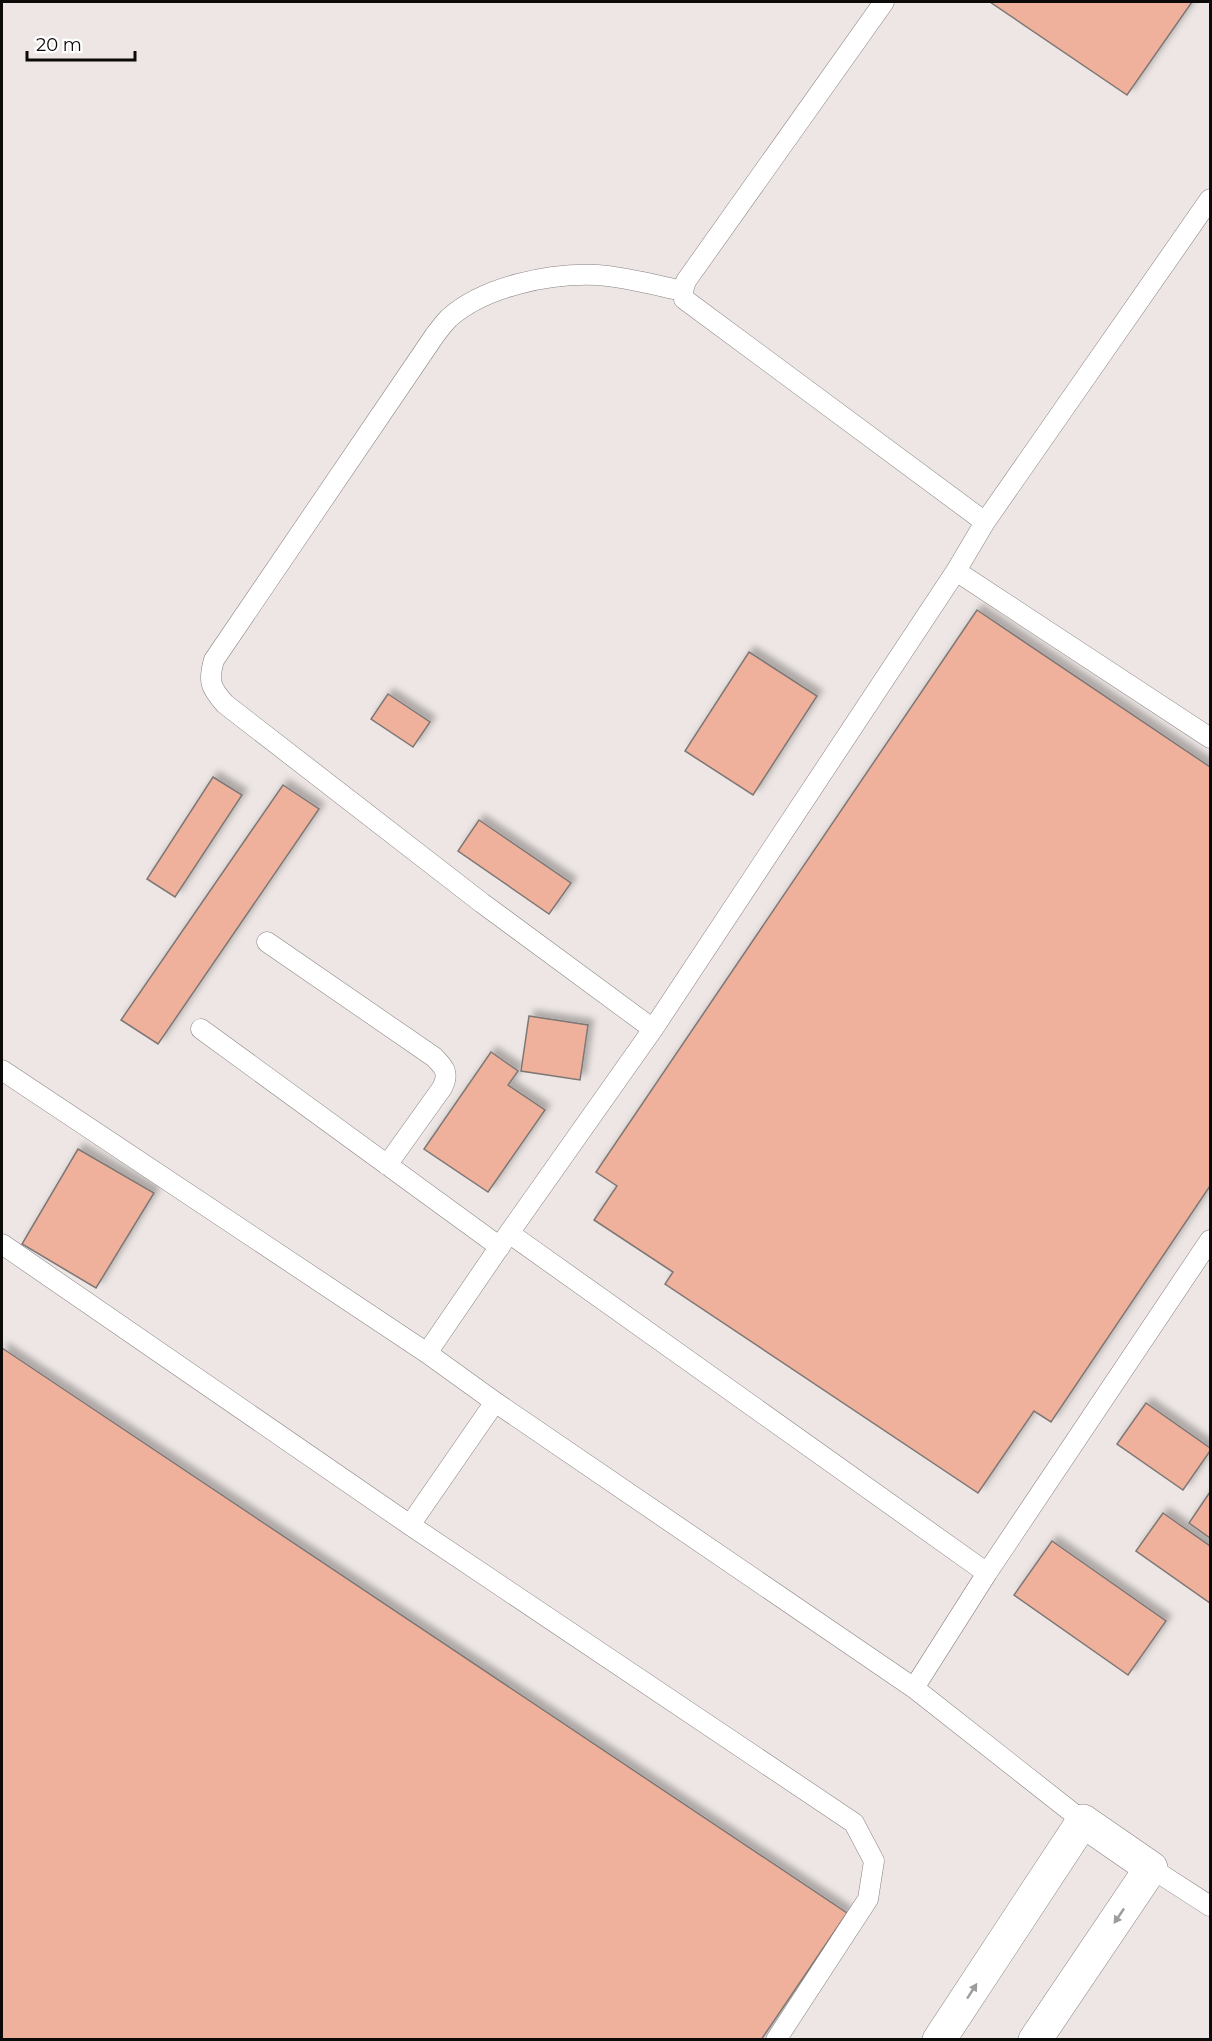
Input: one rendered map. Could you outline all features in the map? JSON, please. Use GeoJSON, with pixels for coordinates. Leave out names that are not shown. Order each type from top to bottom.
{"type":"FeatureCollection","features":[{"type":"Feature","properties":{"kind":"street"},"geometry":{"type":"LineString","coordinates":[[939,2040],[1083,1821],[1151,1868],[1035,2040]]}},
{"type":"Feature","properties":{"kind":"lane"},"geometry":{"type":"LineString","coordinates":[[884,2],[686,281],[683,291],[684,299],[985,522]]}},
{"type":"Feature","properties":{"kind":"lane"},"geometry":{"type":"LineString","coordinates":[[427,1353],[653,1029],[956,571],[985,522],[1210,199]]}},
{"type":"Feature","properties":{"kind":"lane"},"geometry":{"type":"LineString","coordinates":[[653,1029],[482,903],[225,704],[214,691],[210,676],[214,660],[435,335],[449,318],[468,304],[499,289],[568,276],[615,277],[683,291]]}},
{"type":"Feature","properties":{"kind":"lane"},"geometry":{"type":"LineString","coordinates":[[956,571],[1210,738]]}},
{"type":"Feature","properties":{"kind":"lane"},"geometry":{"type":"LineString","coordinates":[[267,942],[434,1057],[445,1068],[447,1074],[442,1088],[387,1166]]}},
{"type":"Feature","properties":{"kind":"lane"},"geometry":{"type":"LineString","coordinates":[[201,1029],[387,1166],[504,1240],[987,1573]]}},
{"type":"Feature","properties":{"kind":"lane"},"geometry":{"type":"LineString","coordinates":[[2,1070],[427,1353],[495,1402],[915,1688],[1083,1821]]}},
{"type":"Feature","properties":{"kind":"lane"},"geometry":{"type":"LineString","coordinates":[[915,1688],[987,1573],[1210,1240]]}},
{"type":"Feature","properties":{"kind":"lane"},"geometry":{"type":"LineString","coordinates":[[2,1244],[410,1525],[854,1823],[874,1861],[868,1899],[776,2040]]}},
{"type":"Feature","properties":{"kind":"lane"},"geometry":{"type":"LineString","coordinates":[[410,1525],[495,1402]]}},
{"type":"Feature","properties":{"kind":"lane"},"geometry":{"type":"LineString","coordinates":[[1151,1868],[1210,1906]]}},
{"type":"Feature","properties":{"kind":"building"},"geometry":{"type":"Polygon","coordinates":[[[990,2],[1192,2],[1127,95],[990,2]]]}},
{"type":"Feature","properties":{"kind":"building"},"geometry":{"type":"Polygon","coordinates":[[[977,610],[1210,767],[1210,1186],[1051,1422],[1034,1411],[978,1493],[665,1284],[673,1272],[594,1220],[617,1186],[596,1172],[977,610]]]}},
{"type":"Feature","properties":{"kind":"building"},"geometry":{"type":"Polygon","coordinates":[[[749,652],[817,696],[753,795],[685,751],[749,652]]]}},
{"type":"Feature","properties":{"kind":"building"},"geometry":{"type":"Polygon","coordinates":[[[388,694],[430,722],[413,747],[371,719],[388,694]]]}},
{"type":"Feature","properties":{"kind":"building"},"geometry":{"type":"Polygon","coordinates":[[[213,777],[242,795],[175,897],[147,879],[213,777]]]}},
{"type":"Feature","properties":{"kind":"building"},"geometry":{"type":"Polygon","coordinates":[[[283,785],[319,809],[158,1044],[121,1020],[283,785]]]}},
{"type":"Feature","properties":{"kind":"building"},"geometry":{"type":"Polygon","coordinates":[[[479,820],[571,883],[549,914],[458,851],[479,820]]]}},
{"type":"Feature","properties":{"kind":"building"},"geometry":{"type":"Polygon","coordinates":[[[529,1016],[588,1025],[580,1080],[521,1071],[529,1016]]]}},
{"type":"Feature","properties":{"kind":"building"},"geometry":{"type":"Polygon","coordinates":[[[491,1052],[518,1071],[508,1085],[545,1110],[488,1192],[424,1149],[491,1052]]]}},
{"type":"Feature","properties":{"kind":"building"},"geometry":{"type":"Polygon","coordinates":[[[78,1149],[154,1193],[96,1288],[22,1244],[78,1149]]]}},
{"type":"Feature","properties":{"kind":"building"},"geometry":{"type":"Polygon","coordinates":[[[2,1348],[847,1913],[761,2040],[2,2040],[2,1348]]]}},
{"type":"Feature","properties":{"kind":"building"},"geometry":{"type":"Polygon","coordinates":[[[1146,1403],[1210,1448],[1183,1490],[1117,1444],[1146,1403]]]}},
{"type":"Feature","properties":{"kind":"building"},"geometry":{"type":"Polygon","coordinates":[[[1210,1492],[1210,1538],[1189,1523],[1210,1492]]]}},
{"type":"Feature","properties":{"kind":"building"},"geometry":{"type":"Polygon","coordinates":[[[1163,1513],[1210,1546],[1210,1603],[1136,1551],[1163,1513]]]}},
{"type":"Feature","properties":{"kind":"building"},"geometry":{"type":"Polygon","coordinates":[[[1052,1541],[1166,1621],[1128,1675],[1014,1595],[1052,1541]]]}}]}
